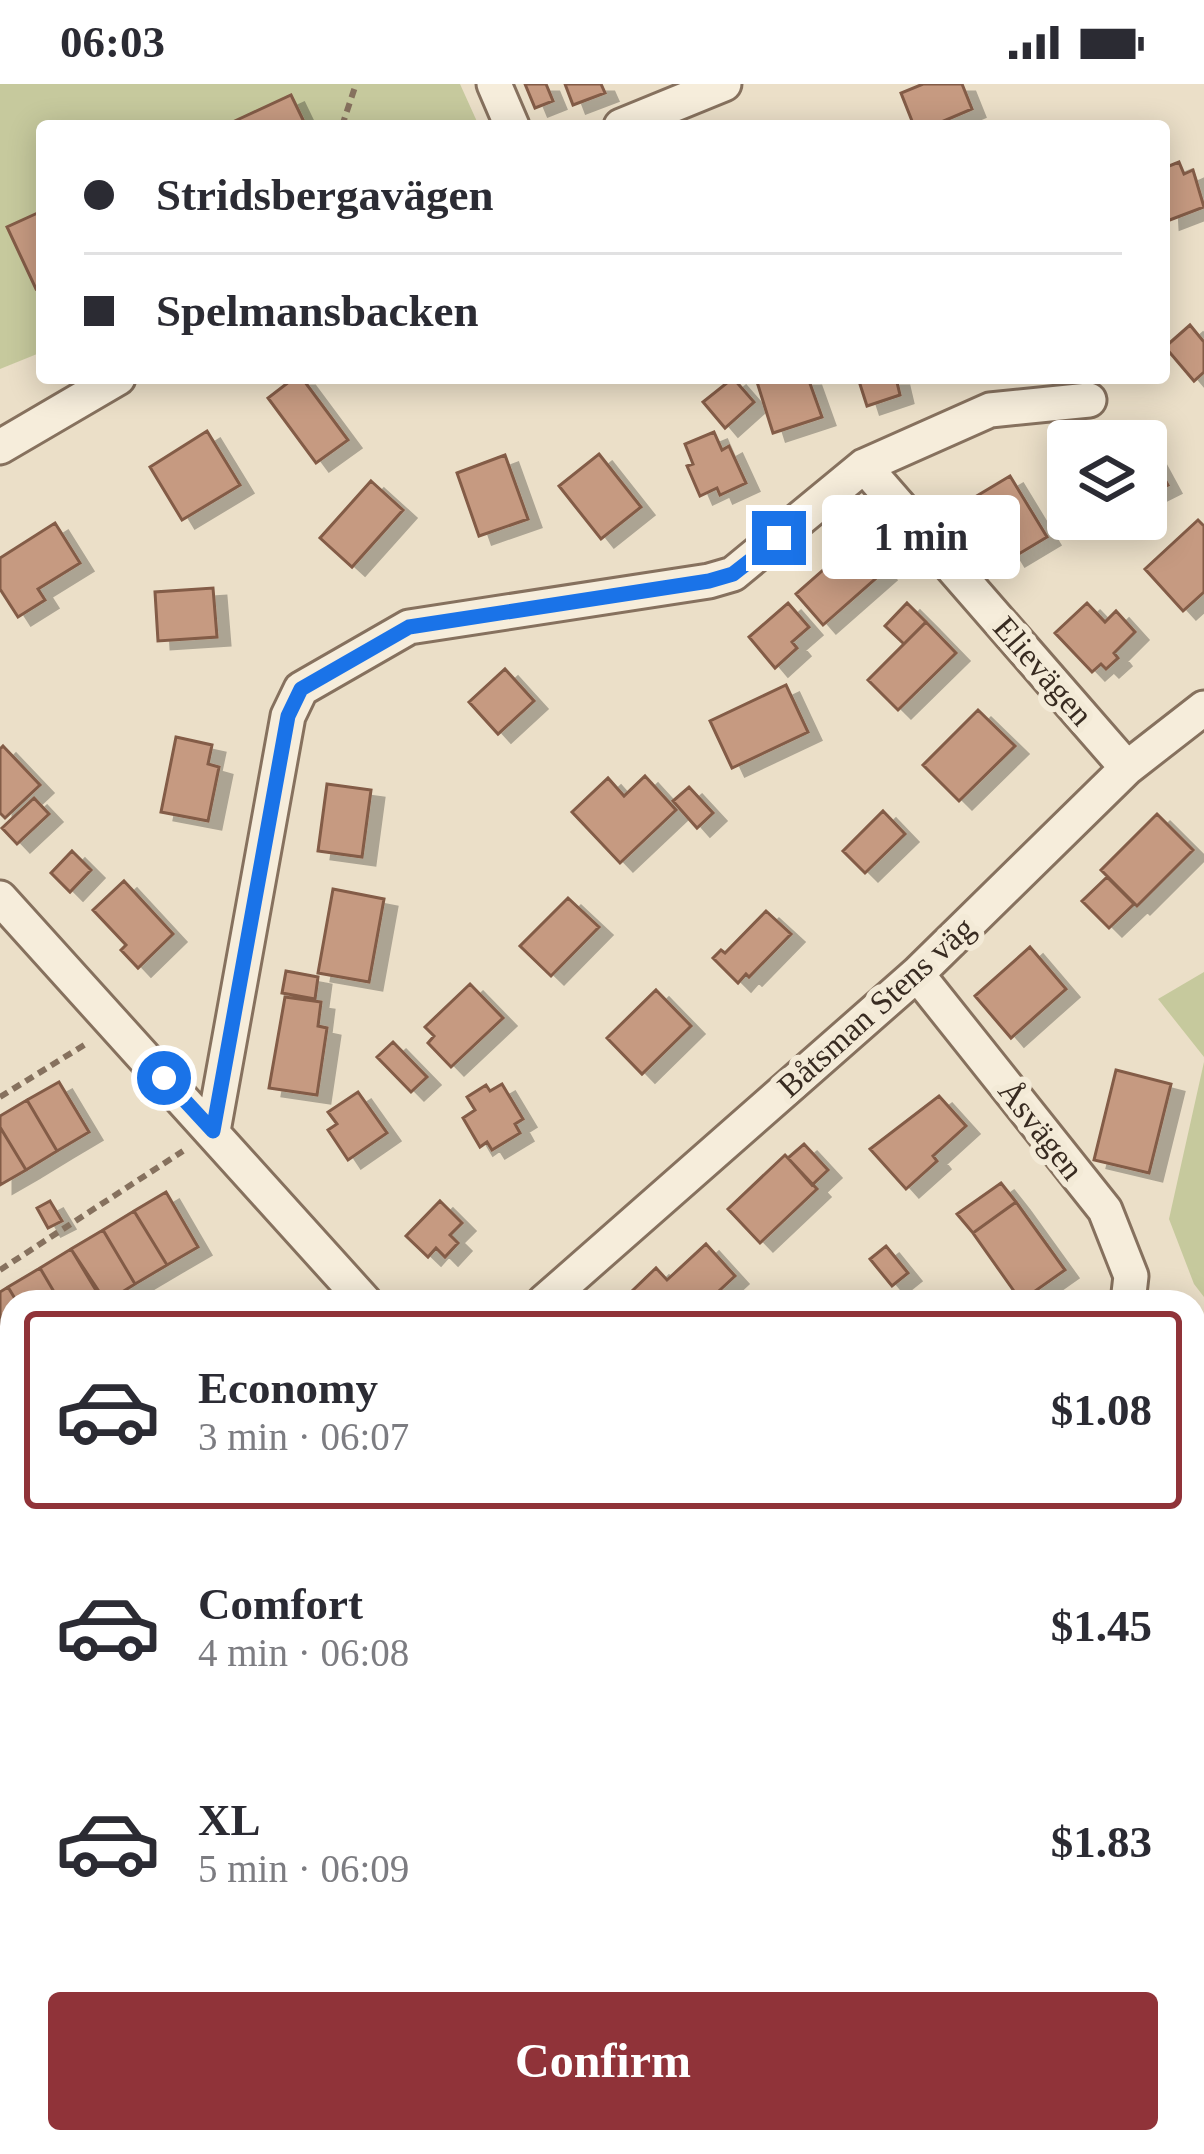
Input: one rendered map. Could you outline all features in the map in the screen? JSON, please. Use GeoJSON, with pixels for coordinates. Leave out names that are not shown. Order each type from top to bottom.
{"type":"FeatureCollection","features":[{"type":"Feature","properties":{"kind":"street"},"geometry":{"type":"LineString","coordinates":[[494,84],[509,120]]}},
{"type":"Feature","properties":{"kind":"street"},"geometry":{"type":"LineString","coordinates":[[636,120],[724,84]]}},
{"type":"Feature","properties":{"kind":"street"},"geometry":{"type":"LineString","coordinates":[[0,447],[108,384]]}},
{"type":"Feature","properties":{"kind":"street"},"geometry":{"type":"LineString","coordinates":[[213,1131],[288,716],[301,689],[409,627],[733,574],[864,466],[990,410],[1089,400]]}},
{"type":"Feature","properties":{"kind":"street","name":"Elievägen"},"geometry":{"type":"LineString","coordinates":[[864,466],[1127,768]]}},
{"type":"Feature","properties":{"kind":"street","name":"Båtsman Stens väg"},"geometry":{"type":"LineString","coordinates":[[558,1290],[917,974],[1127,768],[1204,708]]}},
{"type":"Feature","properties":{"kind":"street"},"geometry":{"type":"LineString","coordinates":[[0,898],[354,1290]]}},
{"type":"Feature","properties":{"kind":"street","name":"Åsvägen"},"geometry":{"type":"LineString","coordinates":[[917,974],[1105,1210],[1131,1276],[1129,1290]]}},
{"type":"Feature","properties":{"kind":"path"},"geometry":{"type":"LineString","coordinates":[[344,120],[356,84]]}},
{"type":"Feature","properties":{"kind":"path"},"geometry":{"type":"LineString","coordinates":[[0,1097],[115,1025]]}},
{"type":"Feature","properties":{"kind":"path"},"geometry":{"type":"LineString","coordinates":[[0,1270],[213,1131]]}},
{"type":"Feature","properties":{"kind":"green space"},"geometry":{"type":"Polygon","coordinates":[[[0,84],[460,84],[476,120],[36,120],[36,354],[0,369],[0,84]]]}},
{"type":"Feature","properties":{"kind":"green space"},"geometry":{"type":"Polygon","coordinates":[[[1204,972],[1204,1057],[1158,999],[1204,972]]]}},
{"type":"Feature","properties":{"kind":"green space"},"geometry":{"type":"Polygon","coordinates":[[[1204,1062],[1204,1290],[1194,1284],[1169,1219],[1204,1062]]]}},
{"type":"Feature","properties":{"kind":"building"},"geometry":{"type":"Polygon","coordinates":[[[525,84],[546,84],[553,101],[535,108],[525,84]]]}},
{"type":"Feature","properties":{"kind":"building"},"geometry":{"type":"Polygon","coordinates":[[[565,84],[601,84],[605,93],[573,105],[565,84]]]}},
{"type":"Feature","properties":{"kind":"building"},"geometry":{"type":"Polygon","coordinates":[[[923,84],[962,84],[972,109],[946,120],[912,120],[901,93],[923,84]]]}},
{"type":"Feature","properties":{"kind":"building"},"geometry":{"type":"Polygon","coordinates":[[[291,95],[303,120],[237,120],[291,95]]]}},
{"type":"Feature","properties":{"kind":"building"},"geometry":{"type":"Polygon","coordinates":[[[1179,162],[1184,174],[1193,170],[1204,207],[1170,220],[1170,166],[1179,162]]]}},
{"type":"Feature","properties":{"kind":"building"},"geometry":{"type":"Polygon","coordinates":[[[36,214],[36,289],[7,227],[36,214]]]}},
{"type":"Feature","properties":{"kind":"building"},"geometry":{"type":"Polygon","coordinates":[[[1190,325],[1204,342],[1204,372],[1194,381],[1170,353],[1170,343],[1190,325]]]}},
{"type":"Feature","properties":{"kind":"building"},"geometry":{"type":"Polygon","coordinates":[[[286,384],[306,384],[348,440],[316,463],[268,398],[286,384]]]}},
{"type":"Feature","properties":{"kind":"building"},"geometry":{"type":"Polygon","coordinates":[[[726,384],[738,384],[754,402],[725,428],[703,402],[726,384]]]}},
{"type":"Feature","properties":{"kind":"building"},"geometry":{"type":"Polygon","coordinates":[[[758,384],[810,384],[822,417],[773,433],[758,384]]]}},
{"type":"Feature","properties":{"kind":"building"},"geometry":{"type":"Polygon","coordinates":[[[860,384],[897,384],[900,395],[867,406],[860,384]]]}},
{"type":"Feature","properties":{"kind":"building"},"geometry":{"type":"Polygon","coordinates":[[[207,431],[240,485],[182,520],[150,467],[207,431]]]}},
{"type":"Feature","properties":{"kind":"building"},"geometry":{"type":"Polygon","coordinates":[[[714,432],[722,450],[729,446],[746,483],[720,495],[717,488],[700,496],[687,466],[693,464],[685,444],[714,432]]]}},
{"type":"Feature","properties":{"kind":"building"},"geometry":{"type":"Polygon","coordinates":[[[599,454],[641,507],[601,539],[559,486],[599,454]]]}},
{"type":"Feature","properties":{"kind":"building"},"geometry":{"type":"Polygon","coordinates":[[[505,455],[528,519],[479,536],[457,473],[505,455]]]}},
{"type":"Feature","properties":{"kind":"building"},"geometry":{"type":"Polygon","coordinates":[[[1010,476],[1047,537],[1012,558],[975,497],[1010,476]]]}},
{"type":"Feature","properties":{"kind":"building"},"geometry":{"type":"Polygon","coordinates":[[[371,481],[403,510],[352,567],[320,538],[371,481]]]}},
{"type":"Feature","properties":{"kind":"building"},"geometry":{"type":"Polygon","coordinates":[[[1198,520],[1204,526],[1204,592],[1183,611],[1145,569],[1198,520]]]}},
{"type":"Feature","properties":{"kind":"building"},"geometry":{"type":"Polygon","coordinates":[[[55,523],[80,563],[38,589],[45,600],[18,617],[0,589],[0,558],[55,523]]]}},
{"type":"Feature","properties":{"kind":"building"},"geometry":{"type":"Polygon","coordinates":[[[856,541],[883,572],[823,625],[796,594],[856,541]]]}},
{"type":"Feature","properties":{"kind":"building"},"geometry":{"type":"Polygon","coordinates":[[[213,588],[217,637],[158,641],[155,592],[213,588]]]}},
{"type":"Feature","properties":{"kind":"building"},"geometry":{"type":"Polygon","coordinates":[[[788,603],[809,627],[792,642],[797,648],[775,668],[749,637],[788,603]]]}},
{"type":"Feature","properties":{"kind":"building"},"geometry":{"type":"Polygon","coordinates":[[[907,603],[926,622],[904,644],[885,626],[907,603]]]}},
{"type":"Feature","properties":{"kind":"building"},"geometry":{"type":"Polygon","coordinates":[[[1087,603],[1105,622],[1116,611],[1135,632],[1114,653],[1118,658],[1106,669],[1101,664],[1092,672],[1055,633],[1087,603]]]}},
{"type":"Feature","properties":{"kind":"building"},"geometry":{"type":"Polygon","coordinates":[[[926,622],[956,653],[898,710],[868,680],[926,622]]]}},
{"type":"Feature","properties":{"kind":"building"},"geometry":{"type":"Polygon","coordinates":[[[505,669],[534,701],[498,734],[469,702],[505,669]]]}},
{"type":"Feature","properties":{"kind":"building"},"geometry":{"type":"Polygon","coordinates":[[[786,685],[808,732],[732,768],[710,721],[786,685]]]}},
{"type":"Feature","properties":{"kind":"building"},"geometry":{"type":"Polygon","coordinates":[[[978,710],[1015,746],[959,801],[923,765],[978,710]]]}},
{"type":"Feature","properties":{"kind":"building"},"geometry":{"type":"Polygon","coordinates":[[[176,737],[212,745],[208,764],[219,767],[208,821],[161,812],[176,737]]]}},
{"type":"Feature","properties":{"kind":"building"},"geometry":{"type":"Polygon","coordinates":[[[3,746],[40,785],[5,818],[0,813],[3,746]]]}},
{"type":"Feature","properties":{"kind":"building"},"geometry":{"type":"Polygon","coordinates":[[[645,776],[676,810],[620,863],[572,812],[608,778],[624,796],[645,776]]]}},
{"type":"Feature","properties":{"kind":"building"},"geometry":{"type":"Polygon","coordinates":[[[327,784],[371,790],[362,857],[318,851],[327,784]]]}},
{"type":"Feature","properties":{"kind":"building"},"geometry":{"type":"Polygon","coordinates":[[[689,787],[713,813],[697,828],[673,801],[689,787]]]}},
{"type":"Feature","properties":{"kind":"building"},"geometry":{"type":"Polygon","coordinates":[[[34,798],[49,814],[17,844],[2,828],[34,798]]]}},
{"type":"Feature","properties":{"kind":"building"},"geometry":{"type":"Polygon","coordinates":[[[883,811],[905,834],[865,873],[843,851],[883,811]]]}},
{"type":"Feature","properties":{"kind":"building"},"geometry":{"type":"Polygon","coordinates":[[[1157,814],[1193,850],[1137,906],[1101,870],[1157,814]]]}},
{"type":"Feature","properties":{"kind":"building"},"geometry":{"type":"Polygon","coordinates":[[[72,851],[91,870],[70,892],[51,873],[72,851]]]}},
{"type":"Feature","properties":{"kind":"building"},"geometry":{"type":"Polygon","coordinates":[[[1107,877],[1134,904],[1109,928],[1082,901],[1107,877]]]}},
{"type":"Feature","properties":{"kind":"building"},"geometry":{"type":"Polygon","coordinates":[[[124,881],[173,934],[138,968],[121,950],[126,945],[93,910],[124,881]]]}},
{"type":"Feature","properties":{"kind":"building"},"geometry":{"type":"Polygon","coordinates":[[[333,889],[384,899],[369,982],[318,973],[333,889]]]}},
{"type":"Feature","properties":{"kind":"building"},"geometry":{"type":"Polygon","coordinates":[[[568,898],[599,927],[551,976],[520,946],[568,898]]]}},
{"type":"Feature","properties":{"kind":"building"},"geometry":{"type":"Polygon","coordinates":[[[766,911],[791,934],[738,983],[713,958],[721,950],[725,953],[766,911]]]}},
{"type":"Feature","properties":{"kind":"building"},"geometry":{"type":"Polygon","coordinates":[[[1030,947],[1066,989],[1011,1038],[975,996],[1030,947]]]}},
{"type":"Feature","properties":{"kind":"building"},"geometry":{"type":"Polygon","coordinates":[[[286,971],[318,977],[315,999],[282,993],[286,971]]]}},
{"type":"Feature","properties":{"kind":"building"},"geometry":{"type":"Polygon","coordinates":[[[470,984],[503,1018],[451,1067],[428,1043],[434,1036],[425,1027],[470,984]]]}},
{"type":"Feature","properties":{"kind":"building"},"geometry":{"type":"Polygon","coordinates":[[[656,990],[691,1026],[642,1074],[607,1038],[656,990]]]}},
{"type":"Feature","properties":{"kind":"building"},"geometry":{"type":"Polygon","coordinates":[[[285,997],[321,1002],[318,1026],[327,1028],[317,1095],[269,1088],[285,997]]]}},
{"type":"Feature","properties":{"kind":"building"},"geometry":{"type":"Polygon","coordinates":[[[393,1042],[427,1077],[411,1092],[377,1057],[393,1042]]]}},
{"type":"Feature","properties":{"kind":"building"},"geometry":{"type":"Polygon","coordinates":[[[1116,1070],[1171,1084],[1149,1173],[1094,1160],[1116,1070]]]}},
{"type":"Feature","properties":{"kind":"building"},"geometry":{"type":"Polygon","coordinates":[[[59,1082],[89,1132],[57,1151],[27,1100],[59,1082]]]}},
{"type":"Feature","properties":{"kind":"building"},"geometry":{"type":"Polygon","coordinates":[[[502,1084],[523,1119],[515,1124],[520,1133],[492,1150],[487,1142],[480,1147],[463,1118],[475,1110],[467,1097],[486,1085],[490,1091],[502,1084]]]}},
{"type":"Feature","properties":{"kind":"building"},"geometry":{"type":"Polygon","coordinates":[[[358,1092],[387,1133],[348,1160],[328,1130],[337,1124],[328,1112],[358,1092]]]}},
{"type":"Feature","properties":{"kind":"building"},"geometry":{"type":"Polygon","coordinates":[[[939,1096],[966,1126],[906,1189],[870,1149],[939,1096]]]}},
{"type":"Feature","properties":{"kind":"building"},"geometry":{"type":"Polygon","coordinates":[[[27,1100],[57,1151],[26,1170],[0,1127],[0,1116],[27,1100]]]}},
{"type":"Feature","properties":{"kind":"building"},"geometry":{"type":"Polygon","coordinates":[[[0,1127],[26,1170],[0,1185],[0,1127]]]}},
{"type":"Feature","properties":{"kind":"building"},"geometry":{"type":"Polygon","coordinates":[[[804,1144],[828,1170],[812,1185],[788,1158],[804,1144]]]}},
{"type":"Feature","properties":{"kind":"building"},"geometry":{"type":"Polygon","coordinates":[[[785,1155],[817,1189],[760,1243],[728,1209],[785,1155]]]}},
{"type":"Feature","properties":{"kind":"building"},"geometry":{"type":"Polygon","coordinates":[[[1001,1183],[1016,1202],[973,1233],[957,1214],[1001,1183]]]}},
{"type":"Feature","properties":{"kind":"building"},"geometry":{"type":"Polygon","coordinates":[[[166,1192],[198,1247],[167,1265],[134,1211],[166,1192]]]}},
{"type":"Feature","properties":{"kind":"building"},"geometry":{"type":"Polygon","coordinates":[[[50,1201],[62,1221],[48,1228],[37,1208],[50,1201]]]}},
{"type":"Feature","properties":{"kind":"building"},"geometry":{"type":"Polygon","coordinates":[[[440,1201],[462,1223],[450,1235],[458,1243],[445,1257],[436,1248],[428,1257],[406,1236],[440,1201]]]}},
{"type":"Feature","properties":{"kind":"building"},"geometry":{"type":"Polygon","coordinates":[[[1016,1202],[1065,1270],[1037,1290],[1013,1290],[973,1233],[1016,1202]]]}},
{"type":"Feature","properties":{"kind":"building"},"geometry":{"type":"Polygon","coordinates":[[[134,1211],[167,1265],[135,1284],[103,1230],[134,1211]]]}},
{"type":"Feature","properties":{"kind":"building"},"geometry":{"type":"Polygon","coordinates":[[[103,1230],[135,1284],[125,1290],[98,1290],[71,1249],[103,1230]]]}},
{"type":"Feature","properties":{"kind":"building"},"geometry":{"type":"Polygon","coordinates":[[[706,1244],[735,1276],[720,1290],[633,1290],[656,1268],[667,1280],[706,1244]]]}},
{"type":"Feature","properties":{"kind":"building"},"geometry":{"type":"Polygon","coordinates":[[[886,1246],[908,1273],[892,1286],[870,1259],[886,1246]]]}},
{"type":"Feature","properties":{"kind":"building"},"geometry":{"type":"Polygon","coordinates":[[[71,1249],[96,1290],[53,1290],[40,1268],[71,1249]]]}},
{"type":"Feature","properties":{"kind":"building"},"geometry":{"type":"Polygon","coordinates":[[[40,1268],[53,1290],[10,1290],[40,1268]]]}},
{"type":"Feature","properties":{"kind":"route"},"geometry":{"type":"LineString","coordinates":[[164,1078],[213,1131],[288,716],[301,689],[409,627],[709,581],[733,574],[779,538]]}}]}
